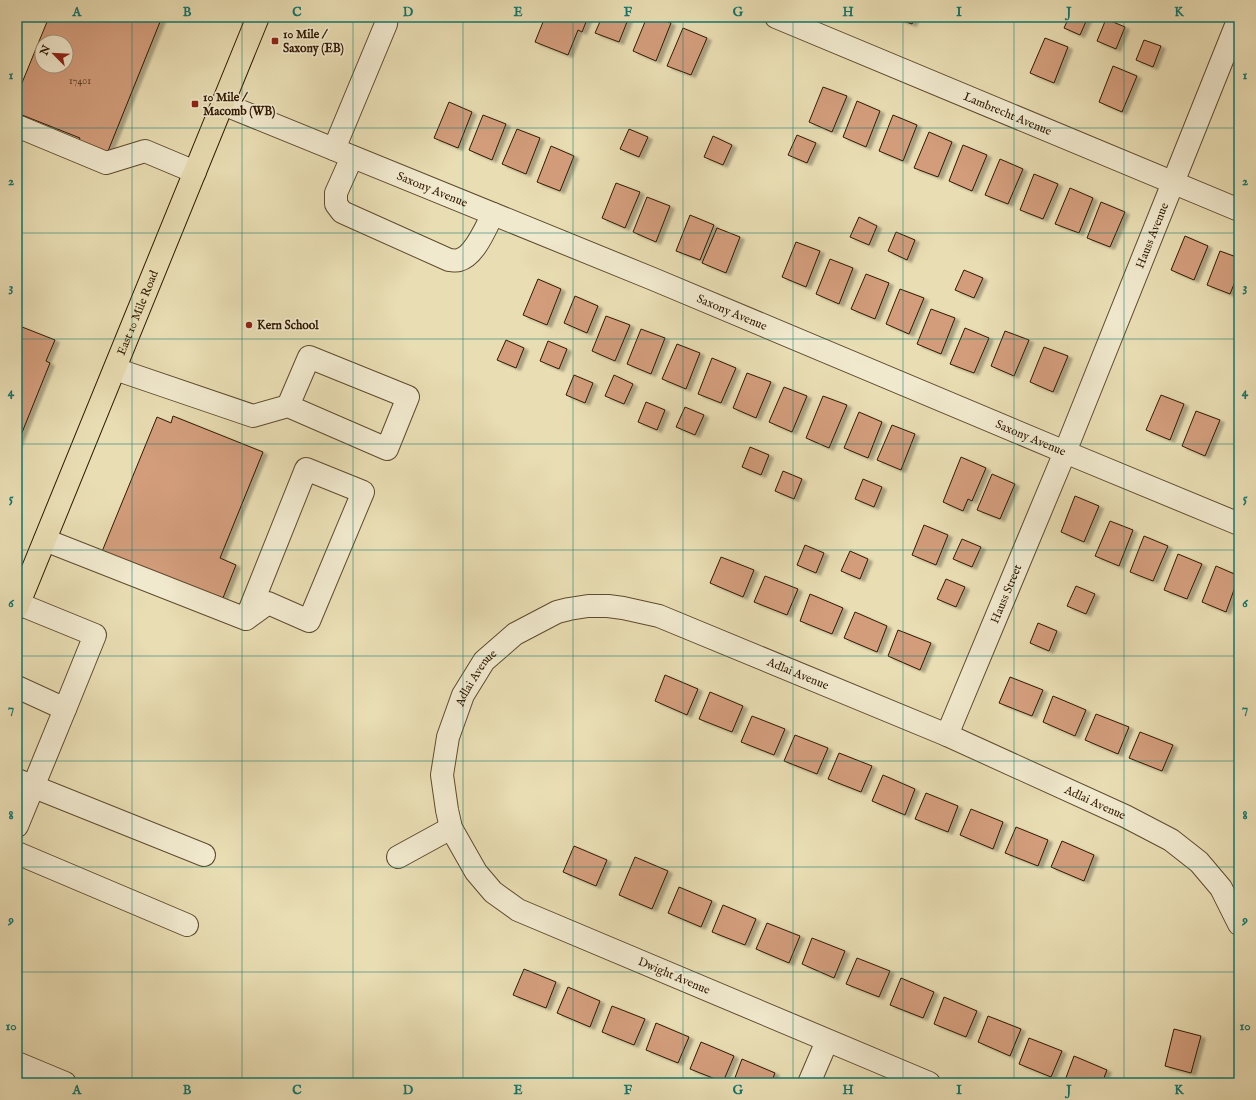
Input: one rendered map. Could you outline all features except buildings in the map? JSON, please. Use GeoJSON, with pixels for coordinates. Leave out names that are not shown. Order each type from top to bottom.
{"type":"FeatureCollection","features":[{"type":"Feature","properties":{"kind":"main road","name":"East 10 Mile Road"},"geometry":{"type":"LineString","coordinates":[[18,606],[258,17]]}},
{"type":"Feature","properties":{"kind":"street","name":"Lambrecht Avenue"},"geometry":{"type":"LineString","coordinates":[[776,17],[1239,210]]}},
{"type":"Feature","properties":{"kind":"street","name":"Hauss Avenue"},"geometry":{"type":"LineString","coordinates":[[1065,452],[1239,18]]}},
{"type":"Feature","properties":{"kind":"street"},"geometry":{"type":"LineString","coordinates":[[380,20],[343,153],[336,193],[336,204],[342,212],[449,260],[458,261],[467,255],[478,243],[493,214]]}},
{"type":"Feature","properties":{"kind":"street","name":"Saxony Avenue"},"geometry":{"type":"LineString","coordinates":[[223,104],[653,279],[1239,524]]}},
{"type":"Feature","properties":{"kind":"street"},"geometry":{"type":"LineString","coordinates":[[17,126],[106,163],[145,152],[195,172]]}},
{"type":"Feature","properties":{"kind":"street"},"geometry":{"type":"LineString","coordinates":[[115,369],[253,416],[288,406],[387,449],[408,397],[309,357],[288,406]]}},
{"type":"Feature","properties":{"kind":"street","name":"Hauss Street"},"geometry":{"type":"LineString","coordinates":[[947,735],[1065,452]]}},
{"type":"Feature","properties":{"kind":"street"},"geometry":{"type":"LineString","coordinates":[[306,469],[363,492],[309,621],[268,603],[246,619],[306,469]]}},
{"type":"Feature","properties":{"kind":"street"},"geometry":{"type":"LineString","coordinates":[[45,540],[246,619]]}},
{"type":"Feature","properties":{"kind":"street"},"geometry":{"type":"LineString","coordinates":[[17,826],[25,783],[65,709],[95,634],[18,606]]}},
{"type":"Feature","properties":{"kind":"street","name":"Adlai Avenue"},"geometry":{"type":"LineString","coordinates":[[451,828],[442,775],[448,737],[463,695],[484,662],[515,634],[557,612],[588,606],[608,606],[659,616],[947,735],[1125,816],[1171,840],[1199,862],[1221,888],[1239,920]]}},
{"type":"Feature","properties":{"kind":"street"},"geometry":{"type":"LineString","coordinates":[[17,687],[65,709]]}},
{"type":"Feature","properties":{"kind":"street"},"geometry":{"type":"LineString","coordinates":[[25,783],[204,855]]}},
{"type":"Feature","properties":{"kind":"street"},"geometry":{"type":"LineString","coordinates":[[398,857],[451,828]]}},
{"type":"Feature","properties":{"kind":"street","name":"Dwight Avenue"},"geometry":{"type":"LineString","coordinates":[[451,828],[476,872],[493,892],[518,910],[930,1083]]}},
{"type":"Feature","properties":{"kind":"street"},"geometry":{"type":"LineString","coordinates":[[17,852],[187,925]]}},
{"type":"Feature","properties":{"kind":"street"},"geometry":{"type":"LineString","coordinates":[[809,1083],[827,1040]]}},
{"type":"Feature","properties":{"kind":"street"},"geometry":{"type":"LineString","coordinates":[[17,1062],[65,1083]]}},
{"type":"Feature","properties":{"kind":"place","name":"10 Mile / Saxony (EB)"},"geometry":{"type":"Point","coordinates":[275,41]}},
{"type":"Feature","properties":{"kind":"place","name":"10 Mile / Macomb (WB)"},"geometry":{"type":"Point","coordinates":[195,104]}},
{"type":"Feature","properties":{"kind":"place","name":"Kern School"},"geometry":{"type":"Point","coordinates":[249,325]}}]}
